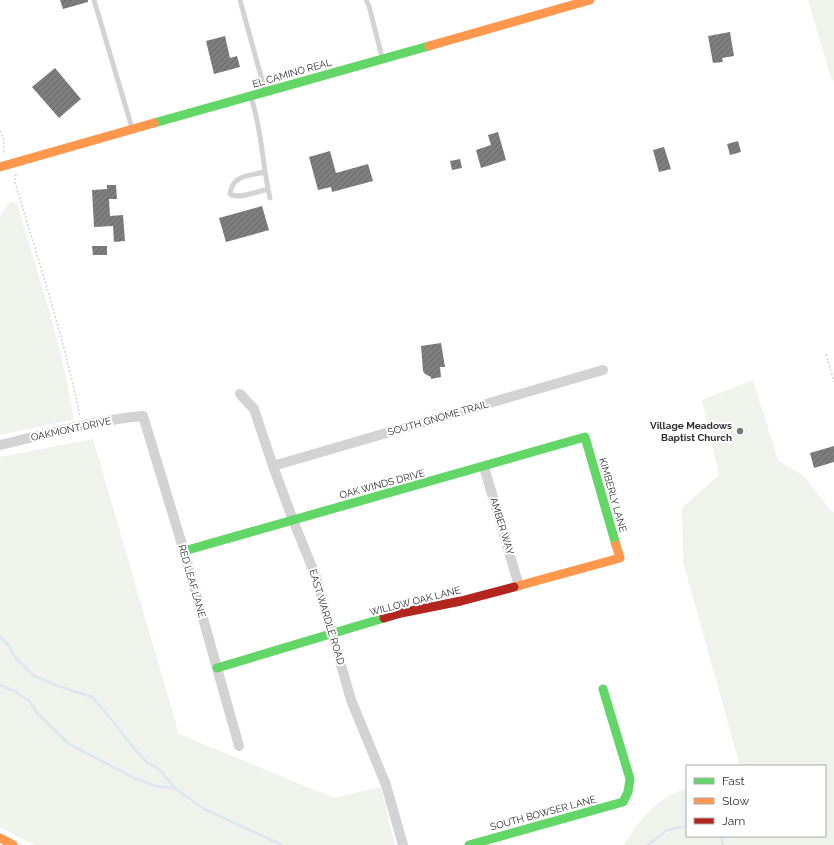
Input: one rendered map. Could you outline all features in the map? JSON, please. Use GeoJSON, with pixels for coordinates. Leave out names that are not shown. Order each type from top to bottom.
{"type":"FeatureCollection","features":[{"type":"Feature","properties":{"kind":"street","name":"EL CAMINO REAL"},"geometry":{"type":"LineString","coordinates":[[0,167],[590,0]]}},
{"type":"Feature","properties":{"kind":"street","name":"SOUTH GNOME TRAIL"},"geometry":{"type":"LineString","coordinates":[[273,466],[603,370]]}},
{"type":"Feature","properties":{"kind":"street","name":"EAST WARDLE ROAD"},"geometry":{"type":"LineString","coordinates":[[240,394],[254,409],[273,466],[316,577],[351,700],[386,785],[403,845]]}},
{"type":"Feature","properties":{"kind":"street","name":"OAKMONT DRIVE"},"geometry":{"type":"LineString","coordinates":[[0,445],[82,426],[123,418],[143,416]]}},
{"type":"Feature","properties":{"kind":"street","name":"RED LEAF LANE"},"geometry":{"type":"LineString","coordinates":[[143,416],[184,551],[239,746]]}},
{"type":"Feature","properties":{"kind":"street","name":"OAK WINDS DRIVE"},"geometry":{"type":"LineString","coordinates":[[184,551],[484,467],[585,437]]}},
{"type":"Feature","properties":{"kind":"street","name":"KIMBERLY LANE"},"geometry":{"type":"LineString","coordinates":[[585,437],[620,558]]}},
{"type":"Feature","properties":{"kind":"street","name":"AMBER WAY"},"geometry":{"type":"LineString","coordinates":[[484,467],[520,586]]}},
{"type":"Feature","properties":{"kind":"street","name":"WILLOW OAK LANE"},"geometry":{"type":"LineString","coordinates":[[217,668],[401,614],[520,586],[620,558]]}},
{"type":"Feature","properties":{"kind":"street","name":"SOUTH BOWSER LANE"},"geometry":{"type":"LineString","coordinates":[[469,845],[623,802],[628,792],[630,779],[603,689]]}},
{"type":"Feature","properties":{"kind":"street"},"geometry":{"type":"LineString","coordinates":[[0,838],[13,845]]}},
{"type":"Feature","properties":{"kind":"lane"},"geometry":{"type":"LineString","coordinates":[[94,0],[132,129]]}},
{"type":"Feature","properties":{"kind":"lane"},"geometry":{"type":"LineString","coordinates":[[240,0],[265,92]]}},
{"type":"Feature","properties":{"kind":"lane"},"geometry":{"type":"LineString","coordinates":[[366,0],[369,6],[382,58]]}},
{"type":"Feature","properties":{"kind":"lane"},"geometry":{"type":"LineString","coordinates":[[250,96],[259,128],[264,172],[270,198]]}},
{"type":"Feature","properties":{"kind":"lane"},"geometry":{"type":"LineString","coordinates":[[264,172],[238,178],[231,187],[230,194],[233,197],[268,189]]}},
{"type":"Feature","properties":{"kind":"path"},"geometry":{"type":"LineString","coordinates":[[0,131],[3,134],[4,145],[2,158]]}},
{"type":"Feature","properties":{"kind":"path"},"geometry":{"type":"LineString","coordinates":[[17,162],[15,182],[72,375],[82,426]]}},
{"type":"Feature","properties":{"kind":"path"},"geometry":{"type":"LineString","coordinates":[[826,354],[834,382]]}},
{"type":"Feature","properties":{"kind":"shaded area"},"geometry":{"type":"Polygon","coordinates":[[[808,0],[834,0],[834,80],[832,81],[808,0]]]}},
{"type":"Feature","properties":{"kind":"shaded area"},"geometry":{"type":"Polygon","coordinates":[[[10,202],[17,203],[41,283],[63,364],[74,419],[0,435],[0,216],[10,202]]]}},
{"type":"Feature","properties":{"kind":"shaded area"},"geometry":{"type":"Polygon","coordinates":[[[753,380],[778,460],[805,477],[830,510],[834,512],[834,845],[624,845],[650,810],[667,797],[686,788],[686,837],[826,837],[826,765],[740,765],[683,562],[682,508],[719,475],[702,400],[753,380]]]}},
{"type":"Feature","properties":{"kind":"shaded area"},"geometry":{"type":"Polygon","coordinates":[[[93,439],[179,734],[334,798],[381,787],[395,845],[34,845],[0,827],[0,457],[93,439]]]}},
{"type":"Feature","properties":{"kind":"building"},"geometry":{"type":"Polygon","coordinates":[[[60,0],[88,0],[88,2],[63,9],[60,0]]]}},
{"type":"Feature","properties":{"kind":"building"},"geometry":{"type":"Polygon","coordinates":[[[730,32],[734,56],[722,58],[723,62],[713,63],[708,36],[730,32]]]}},
{"type":"Feature","properties":{"kind":"building"},"geometry":{"type":"Polygon","coordinates":[[[225,36],[230,58],[237,56],[240,67],[214,74],[206,41],[225,36]]]}},
{"type":"Feature","properties":{"kind":"building"},"geometry":{"type":"Polygon","coordinates":[[[55,68],[81,99],[59,118],[32,87],[55,68]]]}},
{"type":"Feature","properties":{"kind":"building"},"geometry":{"type":"Polygon","coordinates":[[[498,132],[506,160],[481,168],[476,150],[491,145],[488,135],[498,132]]]}},
{"type":"Feature","properties":{"kind":"building"},"geometry":{"type":"Polygon","coordinates":[[[738,141],[741,152],[730,155],[727,144],[738,141]]]}},
{"type":"Feature","properties":{"kind":"building"},"geometry":{"type":"Polygon","coordinates":[[[664,147],[671,169],[659,172],[653,150],[664,147]]]}},
{"type":"Feature","properties":{"kind":"building"},"geometry":{"type":"Polygon","coordinates":[[[330,151],[336,173],[368,164],[373,181],[332,192],[331,187],[318,190],[309,157],[330,151]]]}},
{"type":"Feature","properties":{"kind":"building"},"geometry":{"type":"Polygon","coordinates":[[[460,159],[462,168],[452,170],[450,161],[460,159]]]}},
{"type":"Feature","properties":{"kind":"building"},"geometry":{"type":"Polygon","coordinates":[[[107,185],[116,185],[117,199],[109,199],[110,216],[123,215],[125,241],[114,242],[113,226],[94,227],[92,190],[107,189],[107,185]]]}},
{"type":"Feature","properties":{"kind":"building"},"geometry":{"type":"Polygon","coordinates":[[[262,206],[269,230],[226,242],[219,218],[262,206]]]}},
{"type":"Feature","properties":{"kind":"building"},"geometry":{"type":"Polygon","coordinates":[[[92,246],[107,246],[107,255],[93,255],[92,246]]]}},
{"type":"Feature","properties":{"kind":"building"},"geometry":{"type":"Polygon","coordinates":[[[441,343],[445,367],[440,367],[441,377],[431,379],[431,377],[423,371],[421,346],[441,343]]]}},
{"type":"Feature","properties":{"kind":"building"},"geometry":{"type":"Polygon","coordinates":[[[834,446],[834,462],[814,468],[810,453],[834,446]]]}},
{"type":"Feature","properties":{"kind":"waterway"},"geometry":{"type":"LineString","coordinates":[[0,637],[9,646],[15,657],[34,676],[58,686],[92,697],[137,752],[148,763],[159,769],[176,789]]}},
{"type":"Feature","properties":{"kind":"waterway"},"geometry":{"type":"LineString","coordinates":[[0,685],[14,691],[29,701],[38,714],[69,744],[136,779],[156,786],[176,789],[204,809],[282,845]]}},
{"type":"Feature","properties":{"kind":"waterway"},"geometry":{"type":"LineString","coordinates":[[648,845],[667,830],[686,826]]}},
{"type":"Feature","properties":{"kind":"waterway"},"geometry":{"type":"LineString","coordinates":[[721,837],[723,845]]}},
{"type":"Feature","properties":{"kind":"traffic: fast"},"geometry":{"type":"LineString","coordinates":[[154,123],[429,46]]}},
{"type":"Feature","properties":{"kind":"traffic: fast"},"geometry":{"type":"LineString","coordinates":[[184,551],[585,437],[616,545]]}},
{"type":"Feature","properties":{"kind":"traffic: fast"},"geometry":{"type":"LineString","coordinates":[[217,668],[384,618]]}},
{"type":"Feature","properties":{"kind":"traffic: fast"},"geometry":{"type":"LineString","coordinates":[[469,845],[623,802],[628,792],[630,779],[603,689]]}},
{"type":"Feature","properties":{"kind":"traffic: slow"},"geometry":{"type":"LineString","coordinates":[[429,46],[590,0]]}},
{"type":"Feature","properties":{"kind":"traffic: slow"},"geometry":{"type":"LineString","coordinates":[[0,167],[154,123]]}},
{"type":"Feature","properties":{"kind":"traffic: slow"},"geometry":{"type":"LineString","coordinates":[[514,587],[620,558],[616,545]]}},
{"type":"Feature","properties":{"kind":"traffic: slow"},"geometry":{"type":"LineString","coordinates":[[0,838],[13,845]]}},
{"type":"Feature","properties":{"kind":"traffic: jam"},"geometry":{"type":"LineString","coordinates":[[384,618],[401,613],[461,601],[514,587]]}},
{"type":"Feature","properties":{"kind":"place","name":"Village Meadows Baptist Church"},"geometry":{"type":"Point","coordinates":[740,431]}}]}
